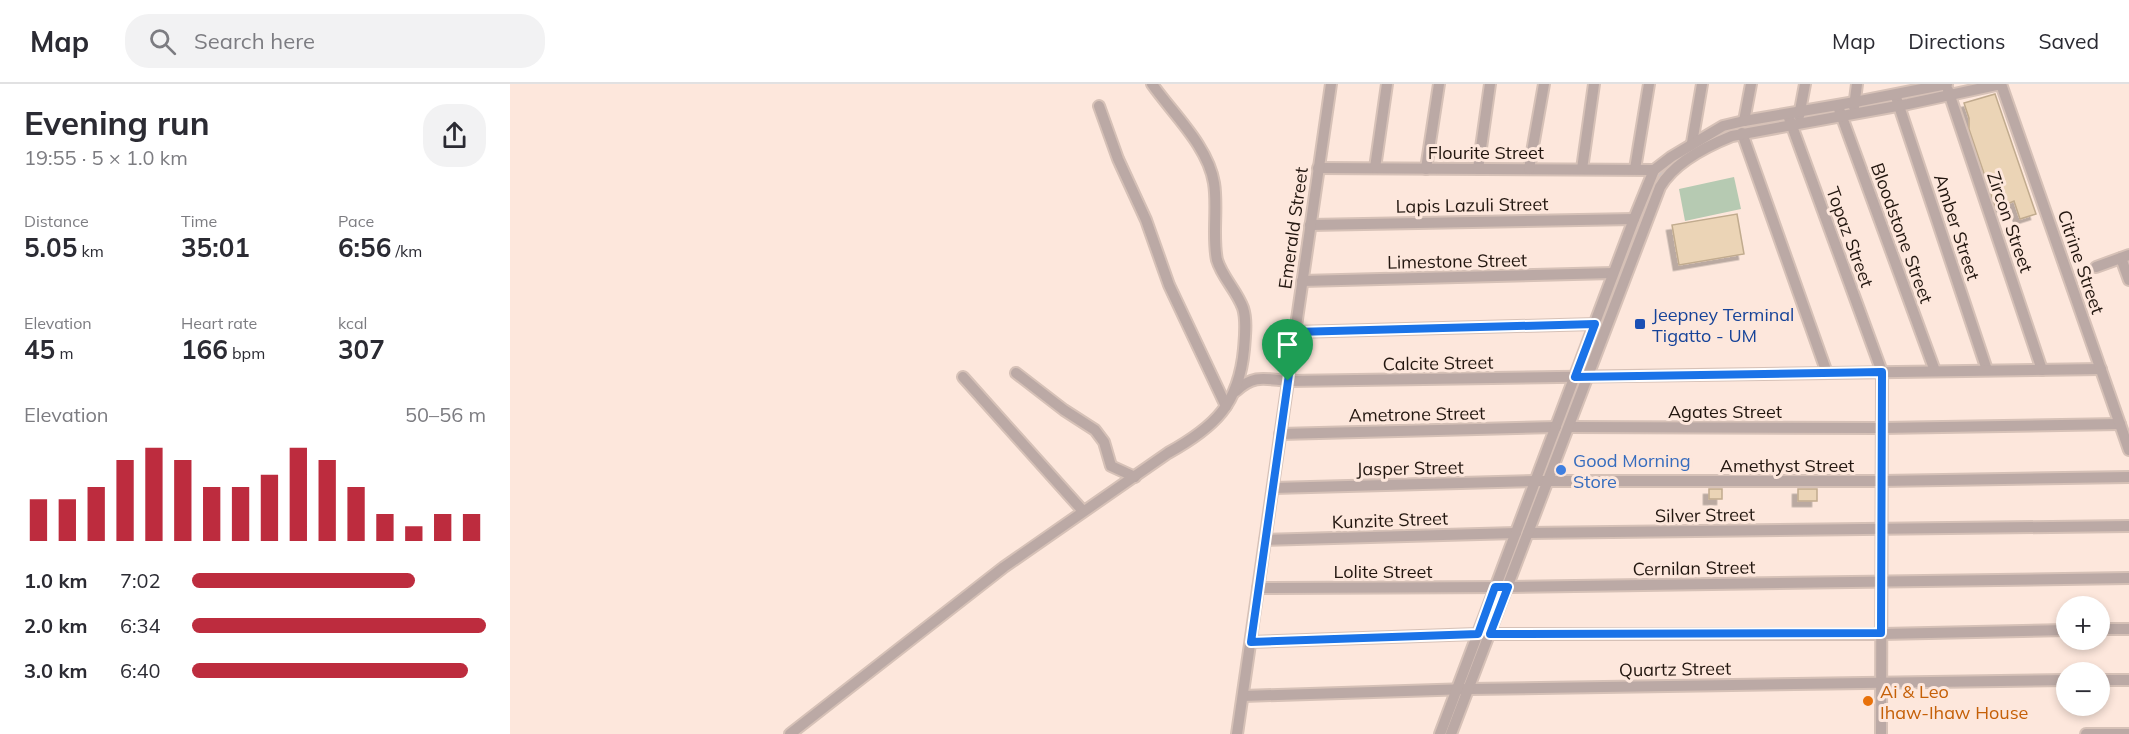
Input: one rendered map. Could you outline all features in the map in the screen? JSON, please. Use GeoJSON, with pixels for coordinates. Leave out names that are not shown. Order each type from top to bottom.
{"type":"FeatureCollection","features":[{"type":"Feature","properties":{"kind":"street"},"geometry":{"type":"LineString","coordinates":[[790,734],[1004,567],[1195,436],[1226,406],[1236,391],[1242,370],[1245,324],[1243,309],[1219,267],[1211,167],[1202,150],[1152,84]]}},
{"type":"Feature","properties":{"kind":"street","name":"Emerald Street"},"geometry":{"type":"LineString","coordinates":[[1238,734],[1331,84]]}},
{"type":"Feature","properties":{"kind":"street"},"geometry":{"type":"LineString","coordinates":[[1375,168],[1387,84]]}},
{"type":"Feature","properties":{"kind":"street"},"geometry":{"type":"LineString","coordinates":[[1426,169],[1439,84]]}},
{"type":"Feature","properties":{"kind":"street"},"geometry":{"type":"LineString","coordinates":[[1478,169],[1490,84]]}},
{"type":"Feature","properties":{"kind":"street"},"geometry":{"type":"LineString","coordinates":[[1529,169],[1544,84]]}},
{"type":"Feature","properties":{"kind":"street"},"geometry":{"type":"LineString","coordinates":[[1582,169],[1594,84]]}},
{"type":"Feature","properties":{"kind":"street"},"geometry":{"type":"LineString","coordinates":[[1635,170],[1649,84]]}},
{"type":"Feature","properties":{"kind":"street"},"geometry":{"type":"LineString","coordinates":[[1692,144],[1702,84]]}},
{"type":"Feature","properties":{"kind":"street"},"geometry":{"type":"LineString","coordinates":[[1744,121],[1751,84]]}},
{"type":"Feature","properties":{"kind":"street"},"geometry":{"type":"LineString","coordinates":[[1794,118],[1805,84]]}},
{"type":"Feature","properties":{"kind":"street"},"geometry":{"type":"LineString","coordinates":[[1854,108],[1857,84]]}},
{"type":"Feature","properties":{"kind":"street"},"geometry":{"type":"LineString","coordinates":[[1451,734],[1653,202],[1664,179],[1676,168],[1715,144],[1742,133],[1794,118],[1947,88],[2001,84]]}},
{"type":"Feature","properties":{"kind":"street","name":"Citrine Street"},"geometry":{"type":"LineString","coordinates":[[2001,84],[2129,450]]}},
{"type":"Feature","properties":{"kind":"street","name":"Zircon Street"},"geometry":{"type":"LineString","coordinates":[[1947,88],[2043,370]]}},
{"type":"Feature","properties":{"kind":"street","name":"Amber Street"},"geometry":{"type":"LineString","coordinates":[[1904,96],[1987,370]]}},
{"type":"Feature","properties":{"kind":"street"},"geometry":{"type":"LineString","coordinates":[[1099,106],[1118,159],[1146,220],[1169,285],[1226,406]]}},
{"type":"Feature","properties":{"kind":"street","name":"Bloodstone Street"},"geometry":{"type":"LineString","coordinates":[[1839,110],[1935,371]]}},
{"type":"Feature","properties":{"kind":"street"},"geometry":{"type":"LineString","coordinates":[[1440,734],[1654,170],[1723,126],[1744,121],[1794,118]]}},
{"type":"Feature","properties":{"kind":"street","name":"Topaz Street"},"geometry":{"type":"LineString","coordinates":[[1794,118],[1882,372]]}},
{"type":"Feature","properties":{"kind":"street"},"geometry":{"type":"LineString","coordinates":[[1742,133],[1827,373]]}},
{"type":"Feature","properties":{"kind":"street","name":"Flourite Street"},"geometry":{"type":"LineString","coordinates":[[1318,168],[1654,170]]}},
{"type":"Feature","properties":{"kind":"street","name":"Lapis Lazuli Street"},"geometry":{"type":"LineString","coordinates":[[1310,225],[1634,219]]}},
{"type":"Feature","properties":{"kind":"street"},"geometry":{"type":"LineString","coordinates":[[2096,267],[2125,256],[2129,280]]}},
{"type":"Feature","properties":{"kind":"street","name":"Limestone Street"},"geometry":{"type":"LineString","coordinates":[[1302,281],[1613,273]]}},
{"type":"Feature","properties":{"kind":"street"},"geometry":{"type":"LineString","coordinates":[[1295,332],[1595,324]]}},
{"type":"Feature","properties":{"kind":"street","name":"Calcite Street"},"geometry":{"type":"LineString","coordinates":[[1236,391],[1251,379],[1261,378],[1288,381],[2101,369]]}},
{"type":"Feature","properties":{"kind":"street"},"geometry":{"type":"LineString","coordinates":[[1881,734],[1882,372]]}},
{"type":"Feature","properties":{"kind":"street"},"geometry":{"type":"LineString","coordinates":[[1016,373],[1064,410],[1095,430],[1104,441],[1111,466],[1135,477]]}},
{"type":"Feature","properties":{"kind":"street"},"geometry":{"type":"LineString","coordinates":[[963,376],[1083,511]]}},
{"type":"Feature","properties":{"kind":"street","name":"Agates Street"},"geometry":{"type":"LineString","coordinates":[[1569,428],[1882,428],[2120,424]]}},
{"type":"Feature","properties":{"kind":"street","name":"Ametrone Street"},"geometry":{"type":"LineString","coordinates":[[1280,434],[1556,427]]}},
{"type":"Feature","properties":{"kind":"street","name":"Amethyst Street"},"geometry":{"type":"LineString","coordinates":[[1548,481],[1882,481],[2129,477]]}},
{"type":"Feature","properties":{"kind":"street","name":"Jasper Street"},"geometry":{"type":"LineString","coordinates":[[1273,488],[1548,481]]}},
{"type":"Feature","properties":{"kind":"street","name":"Silver Street"},"geometry":{"type":"LineString","coordinates":[[1528,534],[2129,526]]}},
{"type":"Feature","properties":{"kind":"street","name":"Kunzite Street"},"geometry":{"type":"LineString","coordinates":[[1265,540],[1516,533]]}},
{"type":"Feature","properties":{"kind":"street","name":"Cernilan Street"},"geometry":{"type":"LineString","coordinates":[[1508,587],[2129,578]]}},
{"type":"Feature","properties":{"kind":"street","name":"Lolite Street"},"geometry":{"type":"LineString","coordinates":[[1258,588],[1508,587]]}},
{"type":"Feature","properties":{"kind":"street"},"geometry":{"type":"LineString","coordinates":[[2110,629],[2129,628]]}},
{"type":"Feature","properties":{"kind":"street"},"geometry":{"type":"LineString","coordinates":[[1490,634],[2056,630]]}},
{"type":"Feature","properties":{"kind":"street"},"geometry":{"type":"LineString","coordinates":[[1251,642],[1478,634]]}},
{"type":"Feature","properties":{"kind":"street"},"geometry":{"type":"LineString","coordinates":[[2110,680],[2129,680]]}},
{"type":"Feature","properties":{"kind":"street","name":"Quartz Street"},"geometry":{"type":"LineString","coordinates":[[1243,696],[1457,689],[2056,681]]}},
{"type":"Feature","properties":{"kind":"street"},"geometry":{"type":"LineString","coordinates":[[2086,734],[2129,734]]}},
{"type":"Feature","properties":{"kind":"green space"},"geometry":{"type":"Polygon","coordinates":[[[1734,177],[1741,209],[1685,221],[1679,189],[1734,177]]]}},
{"type":"Feature","properties":{"kind":"building"},"geometry":{"type":"Polygon","coordinates":[[[1995,94],[2036,214],[2020,219],[2014,201],[1996,209],[1969,129],[1969,118],[1964,103],[1995,94]]]}},
{"type":"Feature","properties":{"kind":"building"},"geometry":{"type":"Polygon","coordinates":[[[1737,214],[1744,254],[1679,265],[1672,225],[1737,214]]]}},
{"type":"Feature","properties":{"kind":"building"},"geometry":{"type":"Polygon","coordinates":[[[1709,489],[1722,489],[1722,499],[1709,499],[1709,489]]]}},
{"type":"Feature","properties":{"kind":"building"},"geometry":{"type":"Polygon","coordinates":[[[1798,489],[1817,489],[1817,501],[1798,501],[1798,489]]]}},
{"type":"Feature","properties":{"kind":"waterway"},"geometry":{"type":"LineString","coordinates":[[1707,142],[1722,133],[1746,127]]}},
{"type":"Feature","properties":{"kind":"waterway"},"geometry":{"type":"LineString","coordinates":[[1583,370],[1654,184],[1669,165],[1687,153]]}},
{"type":"Feature","properties":{"kind":"waterway"},"geometry":{"type":"LineString","coordinates":[[1543,475],[1578,383]]}},
{"type":"Feature","properties":{"kind":"waterway"},"geometry":{"type":"LineString","coordinates":[[1503,581],[1540,486]]}},
{"type":"Feature","properties":{"kind":"waterway"},"geometry":{"type":"LineString","coordinates":[[1466,679],[1499,592]]}},
{"type":"Feature","properties":{"kind":"place","name":"Jeepney Terminal Tigatto - UM"},"geometry":{"type":"Point","coordinates":[1640,324]}},
{"type":"Feature","properties":{"kind":"place","name":"Good Morning Store"},"geometry":{"type":"Point","coordinates":[1561,470]}},
{"type":"Feature","properties":{"kind":"place","name":"Ai & Leo Ihaw-Ihaw House"},"geometry":{"type":"Point","coordinates":[1868,701]}},
{"type":"Feature","properties":{"kind":"route"},"geometry":{"type":"LineString","coordinates":[[1595,324],[1575,377],[1882,372],[1881,633],[1490,634],[1508,587],[1495,587],[1478,634],[1251,642],[1288,381],[1295,332],[1595,324]]}}]}
